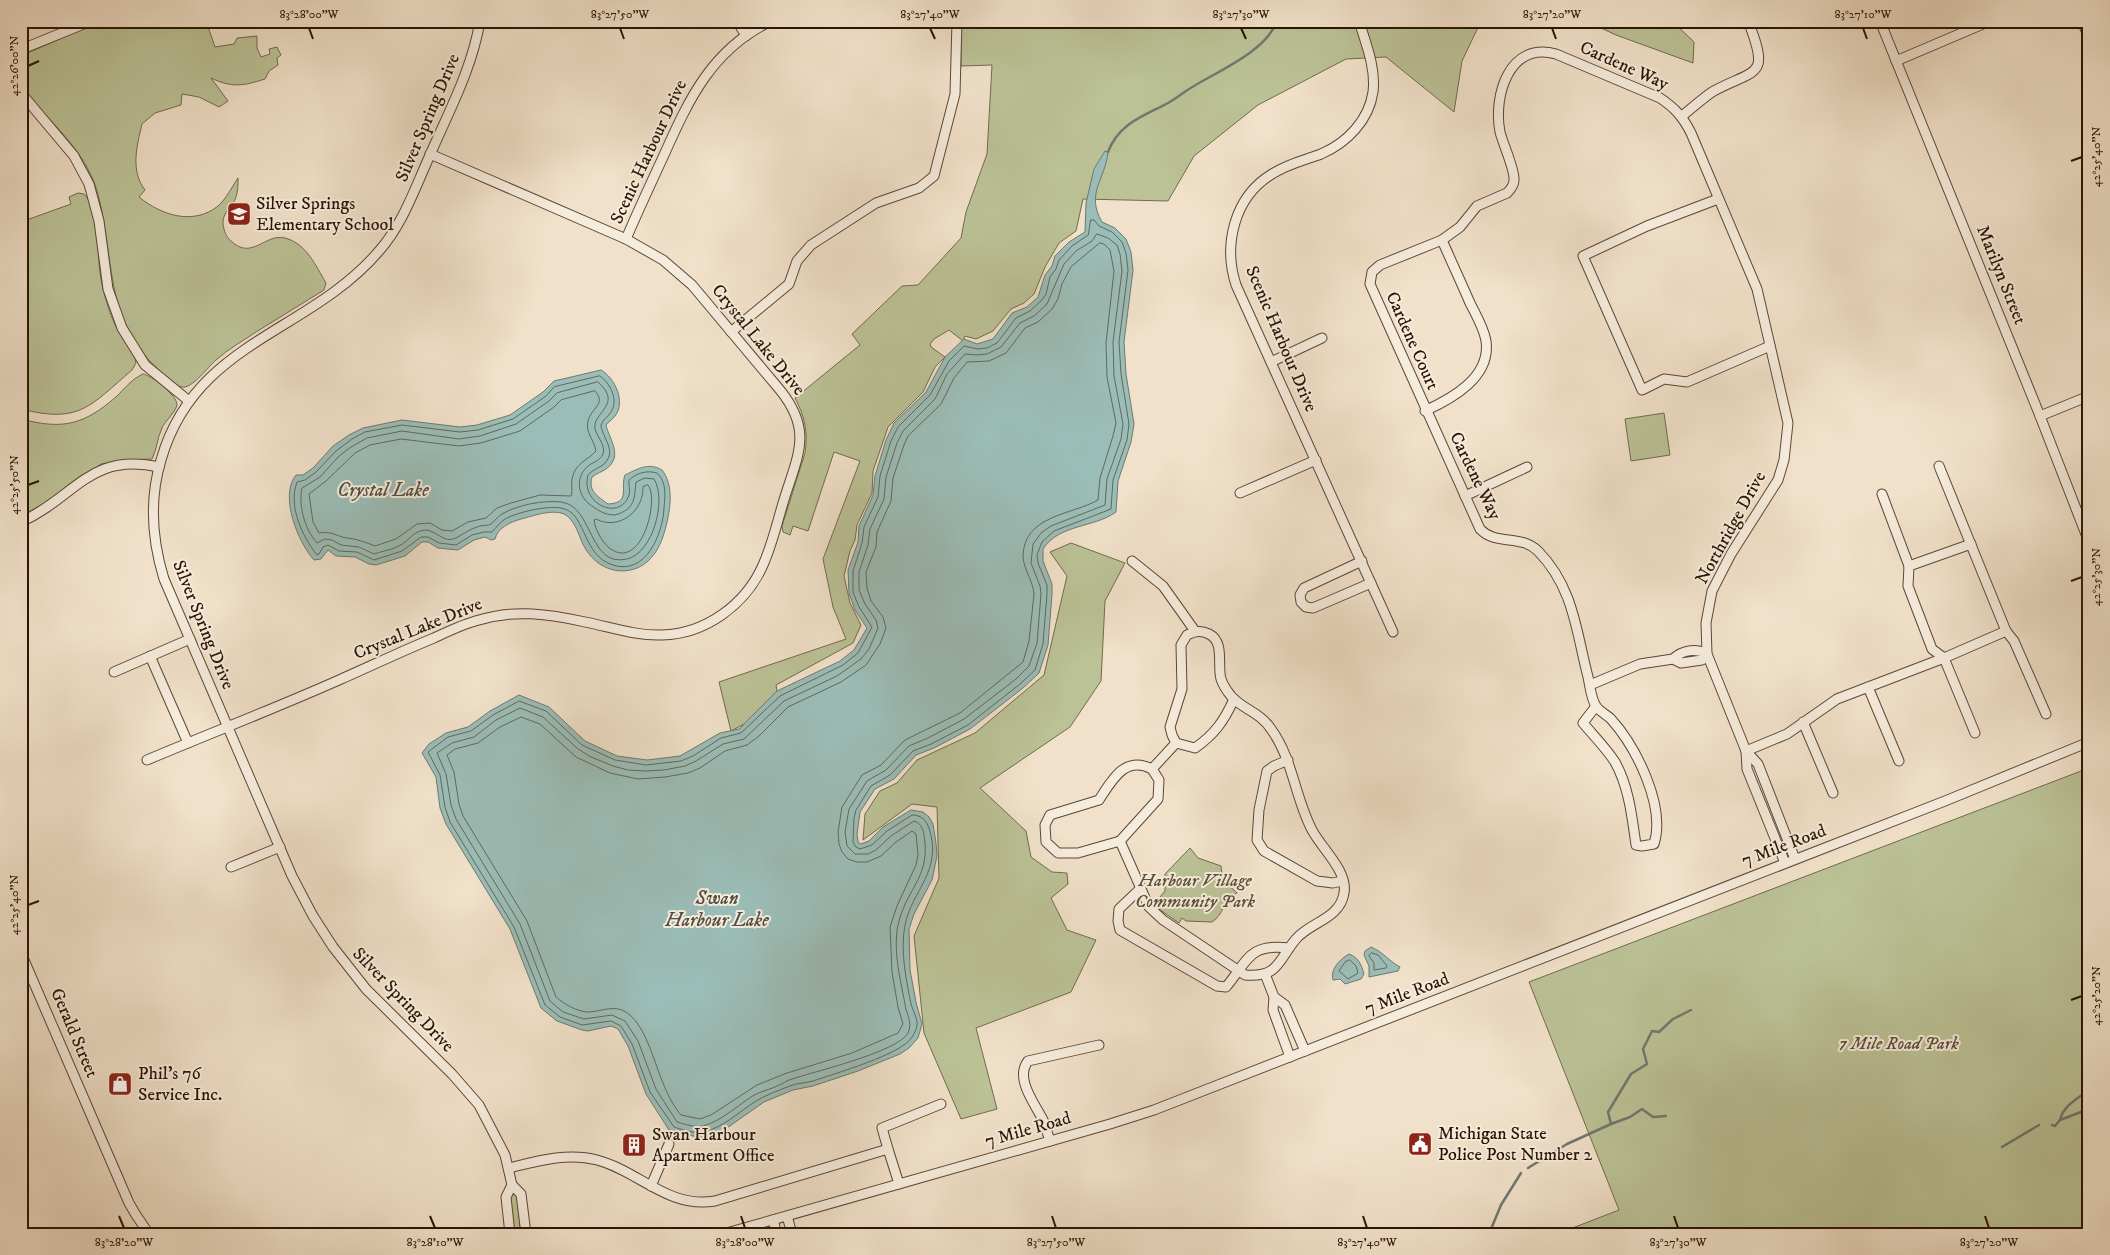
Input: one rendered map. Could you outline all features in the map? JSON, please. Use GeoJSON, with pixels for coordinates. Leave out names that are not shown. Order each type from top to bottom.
{"type":"FeatureCollection","features":[{"type":"Feature","properties":{"kind":"street"},"geometry":{"type":"LineString","coordinates":[[27,47],[91,21]]}},
{"type":"Feature","properties":{"kind":"street","name":"Silver Spring Drive"},"geometry":{"type":"LineString","coordinates":[[480,21],[472,58],[396,226],[379,252],[340,288],[227,362],[206,380],[189,401],[171,432],[154,489],[153,515],[157,553],[164,579],[302,895],[333,947],[366,989],[475,1099],[494,1131],[509,1168],[512,1185],[521,1194],[526,1234]]}},
{"type":"Feature","properties":{"kind":"street"},"geometry":{"type":"LineString","coordinates":[[737,21],[746,36]]}},
{"type":"Feature","properties":{"kind":"street"},"geometry":{"type":"LineString","coordinates":[[731,332],[789,284],[797,261],[811,245],[876,203],[919,188],[934,176],[955,94],[957,21]]}},
{"type":"Feature","properties":{"kind":"street","name":"Scenic Harbour Drive"},"geometry":{"type":"LineString","coordinates":[[1359,21],[1373,74],[1372,96],[1363,119],[1352,134],[1335,147],[1280,169],[1266,177],[1249,195],[1242,206],[1232,232],[1230,257],[1232,272],[1271,362],[1393,632]]}},
{"type":"Feature","properties":{"kind":"street"},"geometry":{"type":"LineString","coordinates":[[1682,116],[1712,93],[1744,78],[1754,71],[1759,63],[1760,52],[1748,21]]}},
{"type":"Feature","properties":{"kind":"street","name":"Marilyn Street"},"geometry":{"type":"LineString","coordinates":[[1880,21],[2089,542]]}},
{"type":"Feature","properties":{"kind":"street"},"geometry":{"type":"LineString","coordinates":[[1896,61],[1990,21]]}},
{"type":"Feature","properties":{"kind":"street"},"geometry":{"type":"LineString","coordinates":[[2082,21],[2089,38]]}},
{"type":"Feature","properties":{"kind":"street","name":"Scenic Harbour Drive"},"geometry":{"type":"LineString","coordinates":[[626,239],[692,94],[721,57],[746,36],[767,22]]}},
{"type":"Feature","properties":{"kind":"street","name":"Cardene Way"},"geometry":{"type":"LineString","coordinates":[[1442,240],[1460,226],[1477,206],[1507,193],[1513,185],[1514,175],[1500,131],[1500,106],[1508,73],[1525,56],[1541,52],[1556,54],[1660,98],[1671,105],[1682,116]]}},
{"type":"Feature","properties":{"kind":"street"},"geometry":{"type":"LineString","coordinates":[[21,92],[74,156],[89,184],[99,221],[108,289],[122,328],[145,365],[189,401]]}},
{"type":"Feature","properties":{"kind":"street","name":"Northridge Drive"},"geometry":{"type":"LineString","coordinates":[[1682,116],[1757,289],[1788,423],[1783,465],[1774,489],[1731,554],[1714,586],[1706,623],[1707,654],[1746,751],[1747,769],[1785,863]]}},
{"type":"Feature","properties":{"kind":"street","name":"Crystal Lake Drive"},"geometry":{"type":"LineString","coordinates":[[147,760],[458,627],[491,616],[510,613],[543,614],[644,634],[677,634],[700,627],[727,612],[749,590],[764,563],[796,460],[801,436],[794,408],[692,285],[676,270],[651,252],[626,239],[430,154]]}},
{"type":"Feature","properties":{"kind":"street"},"geometry":{"type":"LineString","coordinates":[[1718,199],[1648,226],[1583,256],[1642,390],[1664,379],[1687,382],[1770,346]]}},
{"type":"Feature","properties":{"kind":"street","name":"Cardene Court"},"geometry":{"type":"LineString","coordinates":[[1442,240],[1484,333],[1486,353],[1481,370],[1470,383],[1450,398],[1425,411],[1371,289],[1370,281],[1372,272],[1380,265],[1442,240]]}},
{"type":"Feature","properties":{"kind":"street"},"geometry":{"type":"LineString","coordinates":[[1271,362],[1322,338]]}},
{"type":"Feature","properties":{"kind":"street"},"geometry":{"type":"LineString","coordinates":[[2040,416],[2089,396]]}},
{"type":"Feature","properties":{"kind":"street","name":"Cardene Way"},"geometry":{"type":"LineString","coordinates":[[1425,411],[1483,532],[1494,538],[1526,542],[1538,551],[1549,564],[1570,601],[1590,685]]}},
{"type":"Feature","properties":{"kind":"street"},"geometry":{"type":"LineString","coordinates":[[1240,493],[1316,460]]}},
{"type":"Feature","properties":{"kind":"street"},"geometry":{"type":"LineString","coordinates":[[21,522],[103,468],[122,464],[159,467]]}},
{"type":"Feature","properties":{"kind":"street"},"geometry":{"type":"LineString","coordinates":[[1939,466],[2006,631],[2014,641],[2046,714]]}},
{"type":"Feature","properties":{"kind":"street"},"geometry":{"type":"LineString","coordinates":[[1465,496],[1527,467]]}},
{"type":"Feature","properties":{"kind":"street"},"geometry":{"type":"LineString","coordinates":[[1882,494],[1909,566],[1908,586],[1932,648],[1944,658],[1975,733]]}},
{"type":"Feature","properties":{"kind":"street"},"geometry":{"type":"LineString","coordinates":[[1909,566],[1971,544]]}},
{"type":"Feature","properties":{"kind":"street"},"geometry":{"type":"LineString","coordinates":[[1132,561],[1163,586],[1194,632]]}},
{"type":"Feature","properties":{"kind":"street"},"geometry":{"type":"LineString","coordinates":[[1362,561],[1304,588],[1300,595],[1301,602],[1306,607],[1313,608],[1371,583]]}},
{"type":"Feature","properties":{"kind":"street"},"geometry":{"type":"LineString","coordinates":[[1746,751],[1787,734],[1829,703],[1868,686],[1944,658],[2006,631]]}},
{"type":"Feature","properties":{"kind":"street"},"geometry":{"type":"LineString","coordinates":[[1120,842],[1149,907],[1163,920],[1245,975],[1256,976],[1265,974],[1280,963],[1289,948],[1301,934],[1334,912],[1341,903],[1344,892],[1340,872],[1308,823],[1299,801],[1288,760],[1270,727],[1251,710],[1234,699],[1226,690],[1222,680],[1219,646],[1216,639],[1208,633],[1194,632],[1188,635],[1181,645],[1182,689],[1170,727],[1176,743],[1195,748],[1211,737],[1226,718],[1234,699]]}},
{"type":"Feature","properties":{"kind":"street"},"geometry":{"type":"LineString","coordinates":[[114,672],[190,639]]}},
{"type":"Feature","properties":{"kind":"street"},"geometry":{"type":"LineString","coordinates":[[1596,706],[1583,723],[1614,762],[1623,779],[1630,804],[1636,845],[1654,844],[1658,831],[1657,814],[1644,774],[1636,756],[1611,719],[1596,706],[1590,685],[1640,664],[1673,659],[1680,652],[1700,650],[1707,654]]}},
{"type":"Feature","properties":{"kind":"street"},"geometry":{"type":"LineString","coordinates":[[150,656],[188,743]]}},
{"type":"Feature","properties":{"kind":"street"},"geometry":{"type":"LineString","coordinates":[[1868,686],[1899,761]]}},
{"type":"Feature","properties":{"kind":"street"},"geometry":{"type":"LineString","coordinates":[[1803,722],[1834,793]]}},
{"type":"Feature","properties":{"kind":"street","name":"7 Mile Road"},"geometry":{"type":"LineString","coordinates":[[723,1234],[1154,1110],[2089,742]]}},
{"type":"Feature","properties":{"kind":"street"},"geometry":{"type":"LineString","coordinates":[[1152,769],[1176,743]]}},
{"type":"Feature","properties":{"kind":"street","name":"Northridge Drive"},"geometry":{"type":"LineString","coordinates":[[1746,751],[1758,764],[1795,859]]}},
{"type":"Feature","properties":{"kind":"street"},"geometry":{"type":"LineString","coordinates":[[1288,760],[1267,771],[1258,810],[1257,840],[1264,851],[1317,881],[1333,883],[1342,881]]}},
{"type":"Feature","properties":{"kind":"street"},"geometry":{"type":"LineString","coordinates":[[1132,764],[1144,765],[1152,769],[1160,780],[1158,799],[1120,842],[1078,853],[1058,853],[1046,842],[1045,825],[1050,815],[1099,800],[1110,782],[1122,770],[1132,764]]}},
{"type":"Feature","properties":{"kind":"street"},"geometry":{"type":"LineString","coordinates":[[231,867],[280,847]]}},
{"type":"Feature","properties":{"kind":"street"},"geometry":{"type":"LineString","coordinates":[[1140,889],[1119,909],[1118,921],[1120,930],[1216,986],[1226,987],[1247,958],[1257,951],[1266,948],[1289,948]]}},
{"type":"Feature","properties":{"kind":"street","name":"Gerald Street"},"geometry":{"type":"LineString","coordinates":[[21,953],[129,1203],[149,1234]]}},
{"type":"Feature","properties":{"kind":"street"},"geometry":{"type":"LineString","coordinates":[[1265,974],[1274,997],[1273,1010],[1290,1057]]}},
{"type":"Feature","properties":{"kind":"street"},"geometry":{"type":"LineString","coordinates":[[1274,997],[1286,1006],[1306,1051]]}},
{"type":"Feature","properties":{"kind":"street"},"geometry":{"type":"LineString","coordinates":[[1050,1141],[1044,1122],[1031,1098],[1022,1072],[1024,1067],[1028,1061],[1099,1045]]}},
{"type":"Feature","properties":{"kind":"street"},"geometry":{"type":"LineString","coordinates":[[899,1184],[882,1128],[941,1104]]}},
{"type":"Feature","properties":{"kind":"street"},"geometry":{"type":"LineString","coordinates":[[651,1186],[669,1144]]}},
{"type":"Feature","properties":{"kind":"street"},"geometry":{"type":"LineString","coordinates":[[509,1168],[558,1158],[588,1158],[614,1166],[680,1200],[692,1203],[715,1202],[888,1149]]}},
{"type":"Feature","properties":{"kind":"street","name":"Silver Spring Drive"},"geometry":{"type":"LineString","coordinates":[[510,1234],[506,1197],[512,1185]]}},
{"type":"Feature","properties":{"kind":"street"},"geometry":{"type":"LineString","coordinates":[[787,1216],[792,1234]]}},
{"type":"Feature","properties":{"kind":"street"},"geometry":{"type":"LineString","coordinates":[[773,1220],[777,1234]]}},
{"type":"Feature","properties":{"kind":"green space"},"geometry":{"type":"Polygon","coordinates":[[[100,21],[206,21],[215,47],[234,44],[237,38],[257,36],[257,48],[261,57],[270,54],[269,49],[277,47],[281,55],[277,58],[278,65],[269,71],[265,79],[232,85],[211,78],[228,101],[219,107],[199,97],[182,94],[181,105],[155,113],[142,124],[136,166],[140,182],[145,190],[139,197],[167,213],[177,216],[198,216],[218,206],[238,178],[236,197],[223,220],[229,239],[245,248],[252,248],[271,239],[285,238],[293,241],[310,256],[326,283],[324,290],[231,349],[186,387],[176,385],[163,374],[140,350],[128,329],[119,308],[103,215],[93,180],[75,149],[31,99],[21,83],[21,56],[100,21]]]}},
{"type":"Feature","properties":{"kind":"green space"},"geometry":{"type":"Polygon","coordinates":[[[961,21],[1481,21],[1462,61],[1454,112],[1386,57],[1346,59],[1258,105],[1194,156],[1168,201],[1083,199],[1076,231],[1059,243],[1045,267],[1034,294],[1024,303],[1011,309],[993,331],[976,339],[965,336],[963,341],[949,330],[934,339],[930,344],[931,347],[945,357],[935,367],[923,392],[888,427],[873,471],[872,493],[857,525],[855,540],[850,551],[844,576],[850,603],[861,625],[853,643],[776,685],[777,691],[746,723],[731,731],[719,682],[846,639],[833,607],[823,559],[860,461],[834,452],[808,531],[793,526],[790,535],[783,532],[782,526],[806,445],[805,425],[795,398],[860,345],[852,334],[902,286],[918,285],[961,238],[966,212],[987,154],[992,65],[961,66],[961,21]]]}},
{"type":"Feature","properties":{"kind":"green space"},"geometry":{"type":"Polygon","coordinates":[[[1586,21],[1672,21],[1694,42],[1693,63],[1616,35],[1586,21]]]}},
{"type":"Feature","properties":{"kind":"green space"},"geometry":{"type":"Polygon","coordinates":[[[78,193],[84,194],[89,201],[95,221],[101,279],[109,309],[116,327],[133,354],[136,363],[132,370],[83,409],[71,413],[57,414],[21,409],[21,222],[71,204],[69,197],[78,193]]]}},
{"type":"Feature","properties":{"kind":"green space"},"geometry":{"type":"Polygon","coordinates":[[[143,374],[152,378],[173,396],[177,405],[162,428],[152,459],[124,460],[101,464],[41,505],[21,516],[21,419],[61,424],[83,419],[105,406],[132,381],[143,374]]]}},
{"type":"Feature","properties":{"kind":"green space"},"geometry":{"type":"Polygon","coordinates":[[[1664,413],[1670,455],[1631,461],[1625,419],[1664,413]]]}},
{"type":"Feature","properties":{"kind":"green space"},"geometry":{"type":"Polygon","coordinates":[[[1071,543],[1125,563],[1105,601],[1101,681],[1070,727],[980,788],[1026,831],[1031,857],[1052,872],[1067,873],[1068,884],[1051,898],[1067,930],[1096,940],[1071,992],[976,1028],[997,1109],[961,1119],[924,1033],[914,936],[939,878],[937,807],[912,804],[863,840],[865,814],[880,791],[897,783],[917,760],[975,733],[1044,675],[1067,576],[1050,552],[1071,543]]]}},
{"type":"Feature","properties":{"kind":"green space","name":"7 Mile Road Park"},"geometry":{"type":"Polygon","coordinates":[[[2089,768],[2089,1234],[1557,1234],[1619,1210],[1529,982],[2089,768]]]}},
{"type":"Feature","properties":{"kind":"green space","name":"Harbour Village Community Park"},"geometry":{"type":"Polygon","coordinates":[[[1190,848],[1198,858],[1221,866],[1223,880],[1237,893],[1229,899],[1212,922],[1186,921],[1182,918],[1179,923],[1159,909],[1165,902],[1160,897],[1165,891],[1165,874],[1190,848]]]}},
{"type":"Feature","properties":{"kind":"green space"},"geometry":{"type":"Polygon","coordinates":[[[513,1194],[517,1196],[521,1234],[514,1234],[510,1197],[513,1194]]]}},
{"type":"Feature","properties":{"kind":"water","name":"Swan Harbour Lake"},"geometry":{"type":"Polygon","coordinates":[[[1105,151],[1108,152],[1096,194],[1097,212],[1102,222],[1115,228],[1126,239],[1131,252],[1133,270],[1124,342],[1126,374],[1134,424],[1131,442],[1118,481],[1116,512],[1098,521],[1058,535],[1043,549],[1043,561],[1052,584],[1052,594],[1048,645],[1039,673],[1023,688],[970,729],[934,748],[916,755],[894,779],[875,789],[860,812],[857,834],[858,842],[861,844],[869,841],[883,827],[911,810],[923,812],[933,824],[937,856],[932,880],[914,914],[909,929],[910,970],[922,1024],[918,1038],[900,1054],[858,1071],[813,1086],[793,1090],[764,1102],[724,1130],[701,1138],[669,1130],[646,1094],[628,1046],[618,1029],[611,1026],[588,1031],[582,1030],[557,1021],[541,1008],[510,929],[446,824],[440,808],[436,777],[422,753],[429,744],[446,733],[468,727],[490,711],[519,695],[549,707],[585,741],[617,756],[647,760],[680,756],[720,733],[739,729],[777,691],[840,661],[854,650],[867,628],[855,610],[849,593],[848,570],[858,542],[859,526],[873,495],[875,476],[886,440],[894,423],[926,392],[945,357],[964,339],[977,344],[993,339],[1012,313],[1027,307],[1038,297],[1045,275],[1052,266],[1055,256],[1069,242],[1085,232],[1086,203],[1094,169],[1105,151]]]}},
{"type":"Feature","properties":{"kind":"water","name":"Crystal Lake"},"geometry":{"type":"Polygon","coordinates":[[[601,370],[614,384],[619,397],[619,404],[615,416],[606,425],[614,447],[614,459],[606,469],[592,477],[592,490],[608,504],[620,501],[623,494],[625,475],[648,466],[662,470],[668,482],[670,495],[669,509],[663,536],[654,555],[644,564],[637,568],[622,571],[601,565],[585,548],[570,518],[556,512],[513,522],[502,528],[495,539],[491,540],[485,537],[474,540],[458,550],[438,548],[428,542],[422,542],[405,556],[376,565],[369,564],[355,557],[336,556],[328,550],[321,559],[314,560],[302,542],[290,506],[291,484],[296,475],[303,475],[313,468],[333,446],[349,435],[363,428],[402,420],[460,427],[477,425],[510,415],[543,392],[554,381],[601,370]]]}},
{"type":"Feature","properties":{"kind":"water"},"geometry":{"type":"Polygon","coordinates":[[[1371,947],[1400,967],[1398,971],[1369,977],[1369,966],[1364,955],[1365,951],[1371,947]]]}},
{"type":"Feature","properties":{"kind":"water"},"geometry":{"type":"Polygon","coordinates":[[[1349,954],[1355,957],[1361,964],[1364,974],[1361,979],[1345,984],[1340,979],[1333,980],[1334,968],[1349,954]]]}},
{"type":"Feature","properties":{"kind":"waterway"},"geometry":{"type":"LineString","coordinates":[[1108,152],[1125,127],[1253,51],[1263,42],[1277,21]]}},
{"type":"Feature","properties":{"kind":"waterway"},"geometry":{"type":"LineString","coordinates":[[1528,1168],[1567,1144],[1611,1124],[1608,1112],[1631,1074],[1647,1064],[1643,1049],[1652,1031],[1659,1032],[1673,1019],[1691,1010]]}},
{"type":"Feature","properties":{"kind":"waterway"},"geometry":{"type":"LineString","coordinates":[[2060,1120],[2068,1106],[2089,1090]]}},
{"type":"Feature","properties":{"kind":"waterway"},"geometry":{"type":"LineString","coordinates":[[2052,1125],[2055,1126],[2060,1120],[2081,1112],[2089,1105]]}},
{"type":"Feature","properties":{"kind":"waterway"},"geometry":{"type":"LineString","coordinates":[[1611,1124],[1630,1117],[1642,1109],[1653,1117],[1666,1116]]}},
{"type":"Feature","properties":{"kind":"waterway"},"geometry":{"type":"LineString","coordinates":[[2002,1147],[2039,1125]]}},
{"type":"Feature","properties":{"kind":"waterway"},"geometry":{"type":"LineString","coordinates":[[1489,1234],[1501,1205],[1521,1173]]}},
{"type":"Feature","properties":{"kind":"place","name":"Silver Springs Elementary School"},"geometry":{"type":"Point","coordinates":[239,214]}},
{"type":"Feature","properties":{"kind":"place","name":"Phil's 76 Service Inc."},"geometry":{"type":"Point","coordinates":[120,1084]}},
{"type":"Feature","properties":{"kind":"place","name":"Michigan State Police Post Number 2"},"geometry":{"type":"Point","coordinates":[1420,1144]}},
{"type":"Feature","properties":{"kind":"place","name":"Swan Harbour Apartment Office"},"geometry":{"type":"Point","coordinates":[634,1145]}}]}
